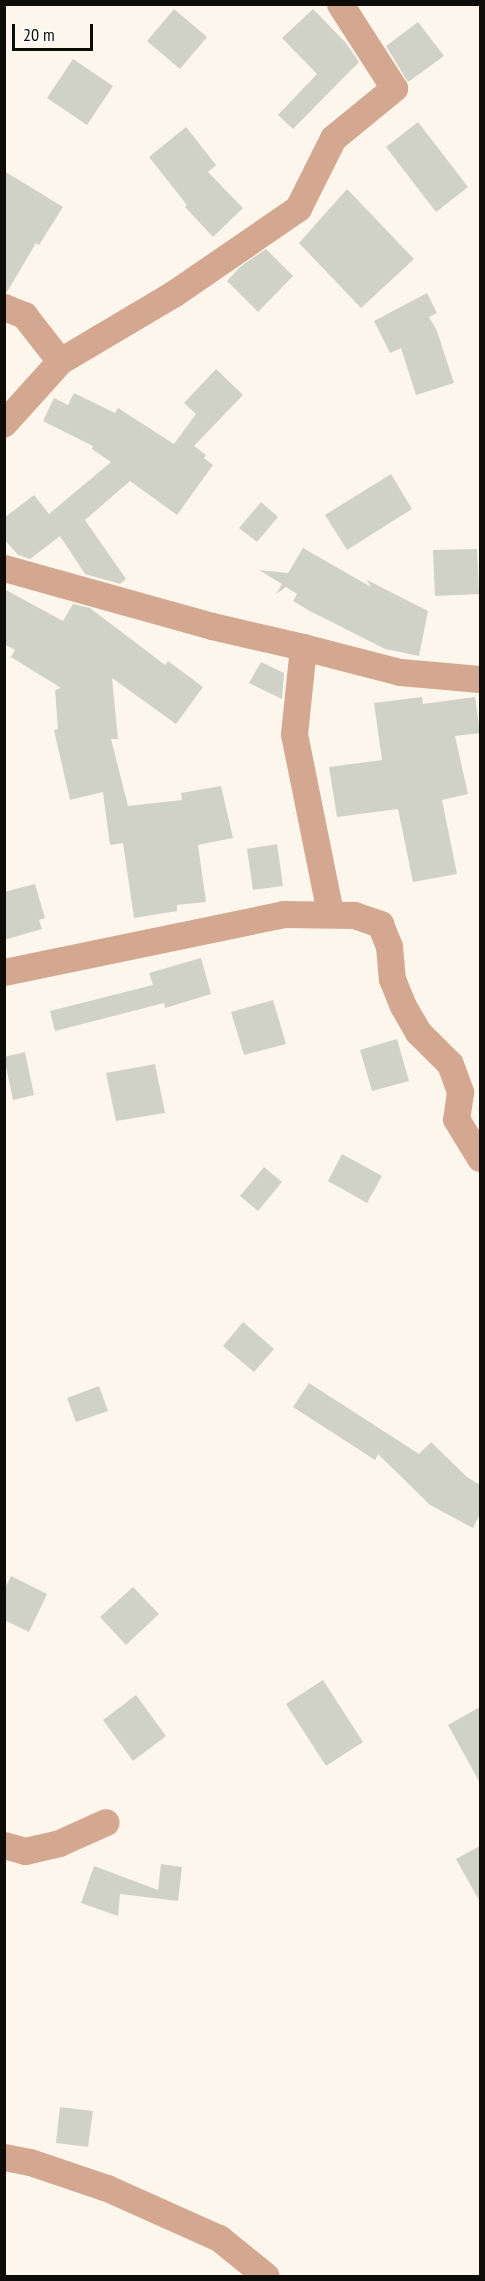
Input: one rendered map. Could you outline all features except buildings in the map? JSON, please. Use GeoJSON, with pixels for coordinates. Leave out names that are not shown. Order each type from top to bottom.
{"type":"FeatureCollection","features":[{"type":"Feature","properties":{"kind":"street"},"geometry":{"type":"LineString","coordinates":[[4,423],[60,362],[173,294],[298,208],[333,138],[394,88],[340,4]]}},
{"type":"Feature","properties":{"kind":"street"},"geometry":{"type":"LineString","coordinates":[[4,307],[24,315],[60,362]]}},
{"type":"Feature","properties":{"kind":"street"},"geometry":{"type":"LineString","coordinates":[[4,568],[212,626],[400,672],[480,679]]}},
{"type":"Feature","properties":{"kind":"street"},"geometry":{"type":"LineString","coordinates":[[303,647],[294,734],[330,913]]}},
{"type":"Feature","properties":{"kind":"street"},"geometry":{"type":"LineString","coordinates":[[4,972],[283,914],[354,915],[380,924],[389,946],[392,979],[403,1006],[418,1032],[450,1064],[460,1092],[456,1119],[480,1158]]}},
{"type":"Feature","properties":{"kind":"street"},"geometry":{"type":"LineString","coordinates":[[4,1845],[25,1851],[59,1843],[106,1822]]}},
{"type":"Feature","properties":{"kind":"street"},"geometry":{"type":"LineString","coordinates":[[4,2157],[30,2162],[107,2188],[219,2238],[266,2277]]}}]}
